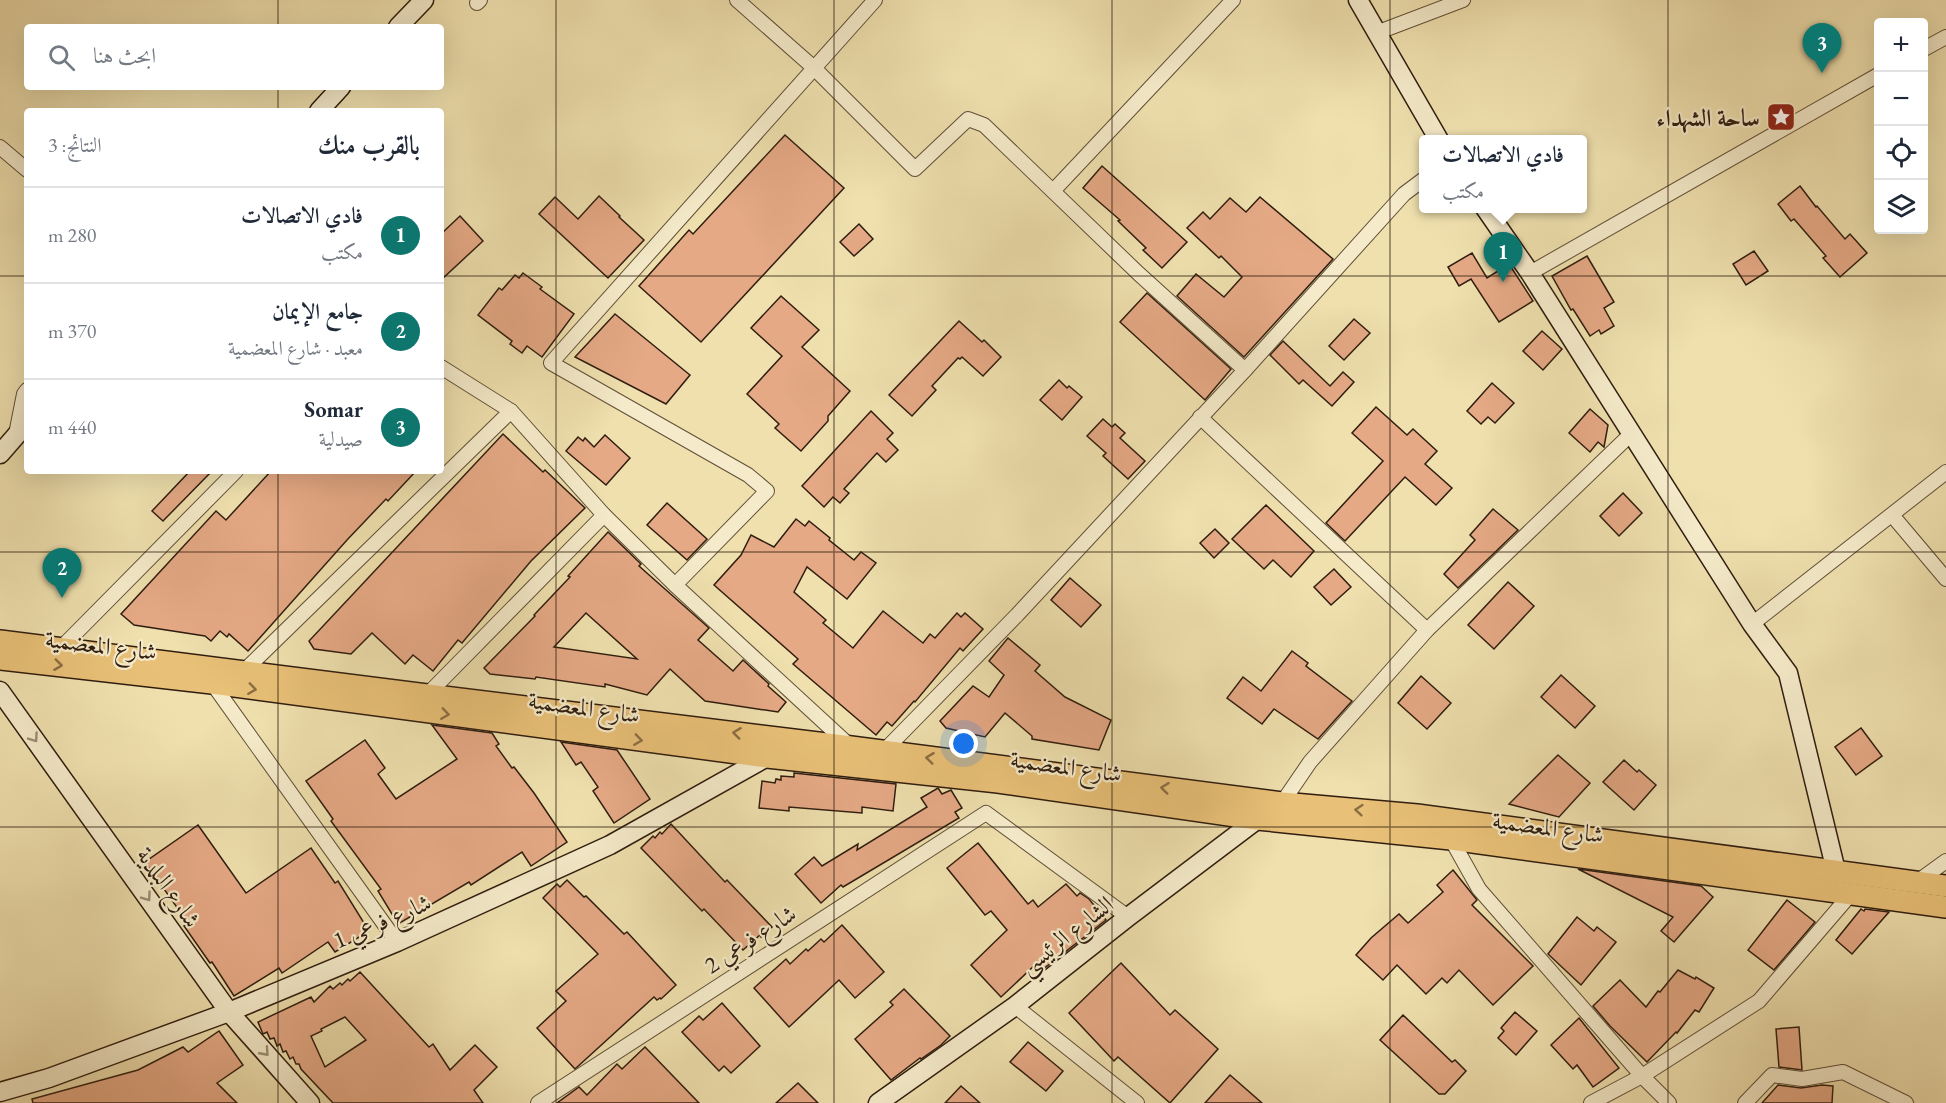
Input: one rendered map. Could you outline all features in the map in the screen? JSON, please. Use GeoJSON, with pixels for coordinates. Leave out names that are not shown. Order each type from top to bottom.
{"type":"FeatureCollection","features":[{"type":"Feature","properties":{"kind":"main road","name":"شارع المعضمية"},"geometry":{"type":"LineString","coordinates":[[0,640],[1282,803],[1417,826],[1836,871],[1946,886]]}},
{"type":"Feature","properties":{"kind":"main road","name":"شارع المعضمية"},"geometry":{"type":"LineString","coordinates":[[0,659],[212,683],[767,757],[998,783],[1257,819],[1417,826],[1451,839],[1946,907]]}},
{"type":"Feature","properties":{"kind":"street"},"geometry":{"type":"LineString","coordinates":[[401,24],[424,0]]}},
{"type":"Feature","properties":{"kind":"street"},"geometry":{"type":"LineString","coordinates":[[737,0],[813,67],[915,168],[968,119],[984,125],[1139,274],[1245,370]]}},
{"type":"Feature","properties":{"kind":"street"},"geometry":{"type":"LineString","coordinates":[[675,585],[767,491],[748,475],[551,363],[875,0]]}},
{"type":"Feature","properties":{"kind":"street"},"geometry":{"type":"LineString","coordinates":[[1053,191],[1233,0]]}},
{"type":"Feature","properties":{"kind":"street"},"geometry":{"type":"LineString","coordinates":[[1358,0],[1436,135]]}},
{"type":"Feature","properties":{"kind":"street"},"geometry":{"type":"LineString","coordinates":[[1376,33],[1463,0]]}},
{"type":"Feature","properties":{"kind":"street"},"geometry":{"type":"LineString","coordinates":[[1928,47],[1946,37]]}},
{"type":"Feature","properties":{"kind":"street"},"geometry":{"type":"LineString","coordinates":[[1530,273],[1874,77]]}},
{"type":"Feature","properties":{"kind":"street"},"geometry":{"type":"LineString","coordinates":[[322,108],[338,90]]}},
{"type":"Feature","properties":{"kind":"street"},"geometry":{"type":"LineString","coordinates":[[0,147],[24,167]]}},
{"type":"Feature","properties":{"kind":"street"},"geometry":{"type":"LineString","coordinates":[[882,752],[1017,615],[1245,370],[1404,194],[1419,183]]}},
{"type":"Feature","properties":{"kind":"street"},"geometry":{"type":"LineString","coordinates":[[1488,213],[1530,273],[1752,624],[1788,672],[1836,871]]}},
{"type":"Feature","properties":{"kind":"street"},"geometry":{"type":"LineString","coordinates":[[444,369],[511,411],[604,515],[675,585],[851,747]]}},
{"type":"Feature","properties":{"kind":"street"},"geometry":{"type":"LineString","coordinates":[[10,442],[24,394]]}},
{"type":"Feature","properties":{"kind":"street"},"geometry":{"type":"LineString","coordinates":[[244,671],[511,411]]}},
{"type":"Feature","properties":{"kind":"street"},"geometry":{"type":"LineString","coordinates":[[1200,417],[1427,630]]}},
{"type":"Feature","properties":{"kind":"street"},"geometry":{"type":"LineString","coordinates":[[1282,803],[1310,762],[1427,630],[1631,434]]}},
{"type":"Feature","properties":{"kind":"street"},"geometry":{"type":"LineString","coordinates":[[1752,624],[1946,472]]}},
{"type":"Feature","properties":{"kind":"street"},"geometry":{"type":"LineString","coordinates":[[61,648],[233,474]]}},
{"type":"Feature","properties":{"kind":"street"},"geometry":{"type":"LineString","coordinates":[[427,695],[604,515]]}},
{"type":"Feature","properties":{"kind":"street"},"geometry":{"type":"LineString","coordinates":[[1892,515],[1946,579]]}},
{"type":"Feature","properties":{"kind":"street"},"geometry":{"type":"LineString","coordinates":[[212,683],[397,942]]}},
{"type":"Feature","properties":{"kind":"street","name":"شارع البلدية"},"geometry":{"type":"LineString","coordinates":[[0,691],[229,1012],[310,1103]]}},
{"type":"Feature","properties":{"kind":"street","name":"شارع فرعي 1"},"geometry":{"type":"LineString","coordinates":[[0,1092],[49,1078],[229,1012],[397,942],[610,846],[767,757]]}},
{"type":"Feature","properties":{"kind":"street","name":"الشارع الرئيسي"},"geometry":{"type":"LineString","coordinates":[[878,1103],[1015,1006],[1128,917],[1257,819],[1282,803]]}},
{"type":"Feature","properties":{"kind":"street","name":"شارع فرعي 2"},"geometry":{"type":"LineString","coordinates":[[538,1103],[986,813],[1128,917]]}},
{"type":"Feature","properties":{"kind":"street"},"geometry":{"type":"LineString","coordinates":[[1451,839],[1479,889],[1642,1076],[1670,1103]]}},
{"type":"Feature","properties":{"kind":"street"},"geometry":{"type":"LineString","coordinates":[[1917,882],[1946,861]]}},
{"type":"Feature","properties":{"kind":"street"},"geometry":{"type":"LineString","coordinates":[[1591,1103],[1642,1076],[1759,1000],[1850,895]]}},
{"type":"Feature","properties":{"kind":"street"},"geometry":{"type":"LineString","coordinates":[[1015,1006],[1137,1103]]}},
{"type":"Feature","properties":{"kind":"street"},"geometry":{"type":"LineString","coordinates":[[1745,1103],[1772,1075],[1802,1079],[1843,1072],[1906,1103]]}},
{"type":"Feature","properties":{"kind":"building"},"geometry":{"type":"Polygon","coordinates":[[[785,135],[844,188],[701,342],[639,286],[689,230],[693,234],[785,135]]]}},
{"type":"Feature","properties":{"kind":"building"},"geometry":{"type":"Polygon","coordinates":[[[1102,166],[1187,242],[1162,268],[1143,250],[1146,248],[1118,221],[1120,220],[1083,188],[1102,166]]]}},
{"type":"Feature","properties":{"kind":"building"},"geometry":{"type":"Polygon","coordinates":[[[1800,186],[1845,239],[1850,234],[1867,253],[1840,277],[1823,258],[1826,256],[1794,219],[1791,221],[1778,204],[1800,186]]]}},
{"type":"Feature","properties":{"kind":"building"},"geometry":{"type":"Polygon","coordinates":[[[599,196],[644,240],[608,278],[539,214],[555,197],[578,219],[599,196]]]}},
{"type":"Feature","properties":{"kind":"building"},"geometry":{"type":"Polygon","coordinates":[[[1260,197],[1333,259],[1244,357],[1177,296],[1196,274],[1224,297],[1242,277],[1187,228],[1203,212],[1210,219],[1230,198],[1246,212],[1260,197]]]}},
{"type":"Feature","properties":{"kind":"building"},"geometry":{"type":"Polygon","coordinates":[[[460,216],[483,241],[444,277],[444,231],[460,216]]]}},
{"type":"Feature","properties":{"kind":"building"},"geometry":{"type":"Polygon","coordinates":[[[859,224],[873,239],[854,256],[840,242],[859,224]]]}},
{"type":"Feature","properties":{"kind":"building"},"geometry":{"type":"Polygon","coordinates":[[[1754,251],[1768,271],[1746,285],[1733,264],[1754,251]]]}},
{"type":"Feature","properties":{"kind":"building"},"geometry":{"type":"Polygon","coordinates":[[[1472,253],[1487,278],[1509,264],[1533,301],[1499,322],[1471,279],[1459,286],[1448,267],[1472,253]]]}},
{"type":"Feature","properties":{"kind":"building"},"geometry":{"type":"Polygon","coordinates":[[[1587,256],[1614,302],[1604,308],[1614,326],[1601,334],[1599,330],[1590,336],[1573,309],[1571,310],[1552,276],[1587,256]]]}},
{"type":"Feature","properties":{"kind":"building"},"geometry":{"type":"Polygon","coordinates":[[[523,273],[542,287],[540,289],[574,314],[542,357],[527,346],[522,353],[510,344],[512,341],[478,315],[499,288],[502,290],[515,275],[519,278],[523,273]]]}},
{"type":"Feature","properties":{"kind":"building"},"geometry":{"type":"Polygon","coordinates":[[[1147,293],[1231,369],[1205,400],[1120,322],[1147,293]]]}},
{"type":"Feature","properties":{"kind":"building"},"geometry":{"type":"Polygon","coordinates":[[[781,296],[819,330],[802,347],[850,391],[828,416],[828,421],[801,451],[775,428],[779,424],[747,394],[782,356],[751,328],[781,296]]]}},
{"type":"Feature","properties":{"kind":"building"},"geometry":{"type":"Polygon","coordinates":[[[615,314],[690,375],[666,404],[575,357],[615,314]]]}},
{"type":"Feature","properties":{"kind":"building"},"geometry":{"type":"Polygon","coordinates":[[[1354,319],[1370,333],[1344,360],[1329,346],[1354,319]]]}},
{"type":"Feature","properties":{"kind":"building"},"geometry":{"type":"Polygon","coordinates":[[[959,321],[982,342],[984,340],[1001,357],[983,376],[962,357],[958,358],[932,386],[936,390],[912,416],[889,395],[959,321]]]}},
{"type":"Feature","properties":{"kind":"building"},"geometry":{"type":"Polygon","coordinates":[[[1542,331],[1562,349],[1543,370],[1523,351],[1542,331]]]}},
{"type":"Feature","properties":{"kind":"building"},"geometry":{"type":"Polygon","coordinates":[[[1283,341],[1330,386],[1343,372],[1354,382],[1332,406],[1303,380],[1299,384],[1270,355],[1283,341]]]}},
{"type":"Feature","properties":{"kind":"building"},"geometry":{"type":"Polygon","coordinates":[[[1059,380],[1082,397],[1062,420],[1040,400],[1059,380]]]}},
{"type":"Feature","properties":{"kind":"building"},"geometry":{"type":"Polygon","coordinates":[[[1492,383],[1514,403],[1495,423],[1488,417],[1481,424],[1467,411],[1492,383]]]}},
{"type":"Feature","properties":{"kind":"building"},"geometry":{"type":"Polygon","coordinates":[[[1376,407],[1407,435],[1413,429],[1437,451],[1425,464],[1452,488],[1436,505],[1405,477],[1345,541],[1326,523],[1383,461],[1352,433],[1376,407]]]}},
{"type":"Feature","properties":{"kind":"building"},"geometry":{"type":"Polygon","coordinates":[[[1590,409],[1608,425],[1604,447],[1598,442],[1590,452],[1569,433],[1590,409]]]}},
{"type":"Feature","properties":{"kind":"building"},"geometry":{"type":"Polygon","coordinates":[[[871,411],[893,433],[887,439],[898,450],[886,462],[877,453],[844,489],[849,493],[840,503],[833,497],[824,507],[802,486],[871,411]]]}},
{"type":"Feature","properties":{"kind":"building"},"geometry":{"type":"Polygon","coordinates":[[[1103,419],[1112,427],[1115,424],[1125,433],[1120,438],[1145,461],[1128,479],[1103,456],[1106,453],[1087,436],[1103,419]]]}},
{"type":"Feature","properties":{"kind":"building"},"geometry":{"type":"Polygon","coordinates":[[[503,434],[585,508],[531,561],[462,643],[458,640],[433,671],[413,655],[405,664],[372,633],[351,654],[314,649],[309,641],[503,434]]]}},
{"type":"Feature","properties":{"kind":"building"},"geometry":{"type":"Polygon","coordinates":[[[605,435],[630,458],[606,485],[566,451],[578,437],[583,441],[585,438],[594,447],[605,435]]]}},
{"type":"Feature","properties":{"kind":"building"},"geometry":{"type":"Polygon","coordinates":[[[187,474],[209,474],[163,521],[152,511],[187,474]]]}},
{"type":"Feature","properties":{"kind":"building"},"geometry":{"type":"Polygon","coordinates":[[[268,474],[413,474],[347,540],[248,651],[229,634],[227,637],[220,631],[211,641],[205,636],[134,625],[121,614],[216,511],[226,520],[268,474]]]}},
{"type":"Feature","properties":{"kind":"building"},"geometry":{"type":"Polygon","coordinates":[[[1623,493],[1642,513],[1619,536],[1600,516],[1623,493]]]}},
{"type":"Feature","properties":{"kind":"building"},"geometry":{"type":"Polygon","coordinates":[[[667,503],[707,539],[687,560],[647,525],[667,503]]]}},
{"type":"Feature","properties":{"kind":"building"},"geometry":{"type":"Polygon","coordinates":[[[1266,505],[1314,551],[1291,577],[1273,560],[1264,569],[1232,539],[1266,505]]]}},
{"type":"Feature","properties":{"kind":"building"},"geometry":{"type":"Polygon","coordinates":[[[1493,509],[1518,530],[1458,588],[1444,574],[1475,540],[1470,535],[1493,509]]]}},
{"type":"Feature","properties":{"kind":"building"},"geometry":{"type":"Polygon","coordinates":[[[796,519],[805,526],[809,521],[854,560],[861,552],[876,563],[847,599],[807,567],[794,592],[826,620],[823,623],[853,648],[883,611],[923,643],[930,634],[935,638],[957,613],[961,617],[965,613],[983,629],[963,651],[960,648],[892,726],[887,722],[876,735],[793,664],[798,659],[714,585],[741,555],[751,535],[774,547],[796,519]]]}},
{"type":"Feature","properties":{"kind":"building"},"geometry":{"type":"Polygon","coordinates":[[[1215,529],[1229,543],[1214,558],[1200,543],[1215,529]]]}},
{"type":"Feature","properties":{"kind":"building"},"geometry":{"type":"Polygon","coordinates":[[[608,532],[641,564],[639,566],[709,628],[698,640],[733,671],[743,660],[786,702],[778,712],[705,701],[670,669],[647,695],[605,684],[605,687],[536,677],[535,679],[490,674],[484,668],[535,616],[570,577],[568,576],[608,532]],[[586,613],[554,647],[637,659],[586,613]]]}},
{"type":"Feature","properties":{"kind":"building"},"geometry":{"type":"Polygon","coordinates":[[[1334,569],[1351,587],[1331,605],[1314,587],[1334,569]]]}},
{"type":"Feature","properties":{"kind":"building"},"geometry":{"type":"Polygon","coordinates":[[[1070,578],[1101,605],[1081,627],[1051,600],[1070,578]]]}},
{"type":"Feature","properties":{"kind":"building"},"geometry":{"type":"Polygon","coordinates":[[[1508,582],[1534,606],[1494,649],[1468,625],[1508,582]]]}},
{"type":"Feature","properties":{"kind":"building"},"geometry":{"type":"Polygon","coordinates":[[[1008,638],[1040,665],[1035,671],[1065,697],[1111,720],[1099,750],[1032,739],[1032,736],[1005,713],[985,737],[946,728],[940,721],[973,686],[989,697],[1004,675],[989,661],[1008,638]]]}},
{"type":"Feature","properties":{"kind":"building"},"geometry":{"type":"Polygon","coordinates":[[[1292,651],[1308,663],[1306,666],[1352,701],[1318,739],[1274,709],[1262,724],[1227,698],[1243,677],[1261,691],[1292,651]]]}},
{"type":"Feature","properties":{"kind":"building"},"geometry":{"type":"Polygon","coordinates":[[[1561,675],[1595,706],[1575,728],[1541,697],[1561,675]]]}},
{"type":"Feature","properties":{"kind":"building"},"geometry":{"type":"Polygon","coordinates":[[[1421,676],[1451,703],[1427,729],[1398,703],[1421,676]]]}},
{"type":"Feature","properties":{"kind":"building"},"geometry":{"type":"Polygon","coordinates":[[[432,725],[492,733],[499,744],[496,746],[534,793],[567,842],[531,866],[522,852],[471,885],[469,882],[398,924],[378,891],[381,889],[331,821],[333,819],[306,781],[365,740],[385,768],[378,774],[396,799],[457,759],[432,725]]]}},
{"type":"Feature","properties":{"kind":"building"},"geometry":{"type":"Polygon","coordinates":[[[1861,728],[1882,756],[1856,775],[1835,747],[1861,728]]]}},
{"type":"Feature","properties":{"kind":"building"},"geometry":{"type":"Polygon","coordinates":[[[561,742],[617,750],[650,799],[614,823],[593,791],[598,787],[581,762],[576,765],[561,742]]]}},
{"type":"Feature","properties":{"kind":"building"},"geometry":{"type":"Polygon","coordinates":[[[1558,755],[1590,783],[1559,817],[1509,804],[1558,755]]]}},
{"type":"Feature","properties":{"kind":"building"},"geometry":{"type":"Polygon","coordinates":[[[1624,760],[1656,785],[1634,810],[1603,782],[1624,760]]]}},
{"type":"Feature","properties":{"kind":"building"},"geometry":{"type":"Polygon","coordinates":[[[794,773],[896,784],[893,811],[862,807],[862,813],[789,807],[789,811],[759,808],[762,781],[775,783],[776,779],[781,780],[781,776],[794,777],[794,773]]]}},
{"type":"Feature","properties":{"kind":"building"},"geometry":{"type":"Polygon","coordinates":[[[938,788],[942,794],[951,790],[962,808],[955,812],[959,818],[843,887],[841,885],[821,903],[795,874],[814,857],[822,866],[858,844],[857,850],[927,807],[921,798],[938,788]]]}},
{"type":"Feature","properties":{"kind":"building"},"geometry":{"type":"Polygon","coordinates":[[[671,824],[725,882],[727,880],[772,927],[743,950],[641,848],[653,836],[655,838],[660,832],[662,834],[671,824]]]}},
{"type":"Feature","properties":{"kind":"building"},"geometry":{"type":"Polygon","coordinates":[[[198,825],[246,893],[311,848],[335,883],[338,881],[369,931],[335,952],[328,942],[282,973],[279,968],[234,996],[212,962],[210,963],[184,926],[188,923],[145,862],[198,825]]]}},
{"type":"Feature","properties":{"kind":"building"},"geometry":{"type":"Polygon","coordinates":[[[978,843],[1028,904],[1033,900],[1038,907],[1066,884],[1077,896],[1080,893],[1089,899],[1106,920],[1042,970],[1036,964],[1001,997],[971,965],[1007,930],[991,911],[985,915],[947,868],[978,843]]]}},
{"type":"Feature","properties":{"kind":"building"},"geometry":{"type":"Polygon","coordinates":[[[1578,869],[1701,886],[1713,897],[1674,942],[1661,931],[1673,917],[1578,869]]]}},
{"type":"Feature","properties":{"kind":"building"},"geometry":{"type":"Polygon","coordinates":[[[1453,870],[1477,900],[1472,905],[1533,966],[1493,1005],[1459,970],[1447,983],[1442,978],[1426,994],[1397,965],[1383,980],[1356,955],[1371,938],[1399,914],[1408,923],[1443,892],[1437,885],[1453,870]]]}},
{"type":"Feature","properties":{"kind":"building"},"geometry":{"type":"Polygon","coordinates":[[[567,880],[624,934],[627,932],[676,985],[661,999],[657,1000],[654,997],[575,1069],[537,1028],[566,1001],[556,991],[598,954],[543,898],[557,884],[560,887],[567,880]]]}},
{"type":"Feature","properties":{"kind":"building"},"geometry":{"type":"Polygon","coordinates":[[[1787,900],[1815,922],[1774,970],[1748,950],[1787,900]]]}},
{"type":"Feature","properties":{"kind":"building"},"geometry":{"type":"Polygon","coordinates":[[[1861,909],[1889,912],[1852,954],[1836,940],[1861,909]]]}},
{"type":"Feature","properties":{"kind":"building"},"geometry":{"type":"Polygon","coordinates":[[[1577,917],[1594,931],[1597,927],[1616,942],[1581,985],[1548,954],[1577,917]]]}},
{"type":"Feature","properties":{"kind":"building"},"geometry":{"type":"Polygon","coordinates":[[[842,925],[884,972],[855,998],[839,980],[789,1027],[754,988],[786,959],[790,964],[821,939],[824,942],[842,925]]]}},
{"type":"Feature","properties":{"kind":"building"},"geometry":{"type":"Polygon","coordinates":[[[1121,963],[1170,1015],[1175,1010],[1218,1049],[1170,1103],[1118,1057],[1114,1061],[1069,1013],[1121,963]]]}},
{"type":"Feature","properties":{"kind":"building"},"geometry":{"type":"Polygon","coordinates":[[[1678,970],[1714,988],[1699,1012],[1695,1010],[1677,1033],[1647,1062],[1593,1006],[1620,980],[1646,1007],[1678,970]]]}},
{"type":"Feature","properties":{"kind":"building"},"geometry":{"type":"Polygon","coordinates":[[[360,972],[429,1047],[433,1044],[450,1070],[475,1045],[497,1067],[474,1090],[483,1103],[333,1103],[299,1064],[296,1064],[293,1057],[290,1059],[286,1051],[283,1052],[280,1044],[277,1046],[274,1038],[270,1039],[267,1032],[263,1034],[258,1022],[311,997],[314,1002],[330,986],[333,989],[348,979],[350,981],[360,972]],[[345,1017],[311,1036],[325,1067],[366,1040],[345,1017]]]}},
{"type":"Feature","properties":{"kind":"building"},"geometry":{"type":"Polygon","coordinates":[[[904,989],[950,1036],[941,1045],[891,1080],[855,1039],[893,1005],[890,1002],[904,989]]]}},
{"type":"Feature","properties":{"kind":"building"},"geometry":{"type":"Polygon","coordinates":[[[722,1003],[760,1046],[731,1073],[724,1066],[719,1071],[682,1032],[699,1016],[703,1020],[722,1003]]]}},
{"type":"Feature","properties":{"kind":"building"},"geometry":{"type":"Polygon","coordinates":[[[1515,1012],[1537,1031],[1516,1055],[1498,1038],[1504,1031],[1501,1028],[1515,1012]]]}},
{"type":"Feature","properties":{"kind":"building"},"geometry":{"type":"Polygon","coordinates":[[[1403,1015],[1452,1062],[1455,1060],[1466,1071],[1445,1094],[1439,1094],[1380,1040],[1403,1015]]]}},
{"type":"Feature","properties":{"kind":"building"},"geometry":{"type":"Polygon","coordinates":[[[1579,1018],[1619,1068],[1593,1087],[1577,1065],[1573,1069],[1551,1045],[1579,1018]]]}},
{"type":"Feature","properties":{"kind":"building"},"geometry":{"type":"Polygon","coordinates":[[[1799,1027],[1802,1070],[1779,1067],[1776,1029],[1799,1027]]]}},
{"type":"Feature","properties":{"kind":"building"},"geometry":{"type":"Polygon","coordinates":[[[219,1031],[243,1065],[217,1083],[237,1103],[33,1103],[32,1099],[138,1070],[183,1047],[188,1052],[219,1031]]]}},
{"type":"Feature","properties":{"kind":"building"},"geometry":{"type":"Polygon","coordinates":[[[1028,1042],[1063,1071],[1046,1091],[1010,1062],[1028,1042]]]}},
{"type":"Feature","properties":{"kind":"building"},"geometry":{"type":"Polygon","coordinates":[[[645,1047],[699,1103],[557,1103],[579,1087],[587,1095],[617,1064],[622,1069],[645,1047]]]}},
{"type":"Feature","properties":{"kind":"building"},"geometry":{"type":"Polygon","coordinates":[[[1230,1075],[1262,1103],[1205,1103],[1230,1075]]]}},
{"type":"Feature","properties":{"kind":"building"},"geometry":{"type":"Polygon","coordinates":[[[798,1083],[818,1103],[776,1103],[798,1083]]]}},
{"type":"Feature","properties":{"kind":"building"},"geometry":{"type":"Polygon","coordinates":[[[1778,1085],[1801,1088],[1833,1086],[1832,1103],[1762,1103],[1778,1085]]]}},
{"type":"Feature","properties":{"kind":"building"},"geometry":{"type":"Polygon","coordinates":[[[961,1086],[980,1103],[945,1103],[961,1086]]]}},
{"type":"Feature","properties":{"kind":"place","name":"Somar"},"geometry":{"type":"Point","coordinates":[1822,73]}},
{"type":"Feature","properties":{"kind":"place","name":"ساحة الشهداء"},"geometry":{"type":"Point","coordinates":[1781,117]}},
{"type":"Feature","properties":{"kind":"place","name":"فادي الاتصالات"},"geometry":{"type":"Point","coordinates":[1503,282]}},
{"type":"Feature","properties":{"kind":"place","name":"جامع الإيمان"},"geometry":{"type":"Point","coordinates":[62,598]}}]}
